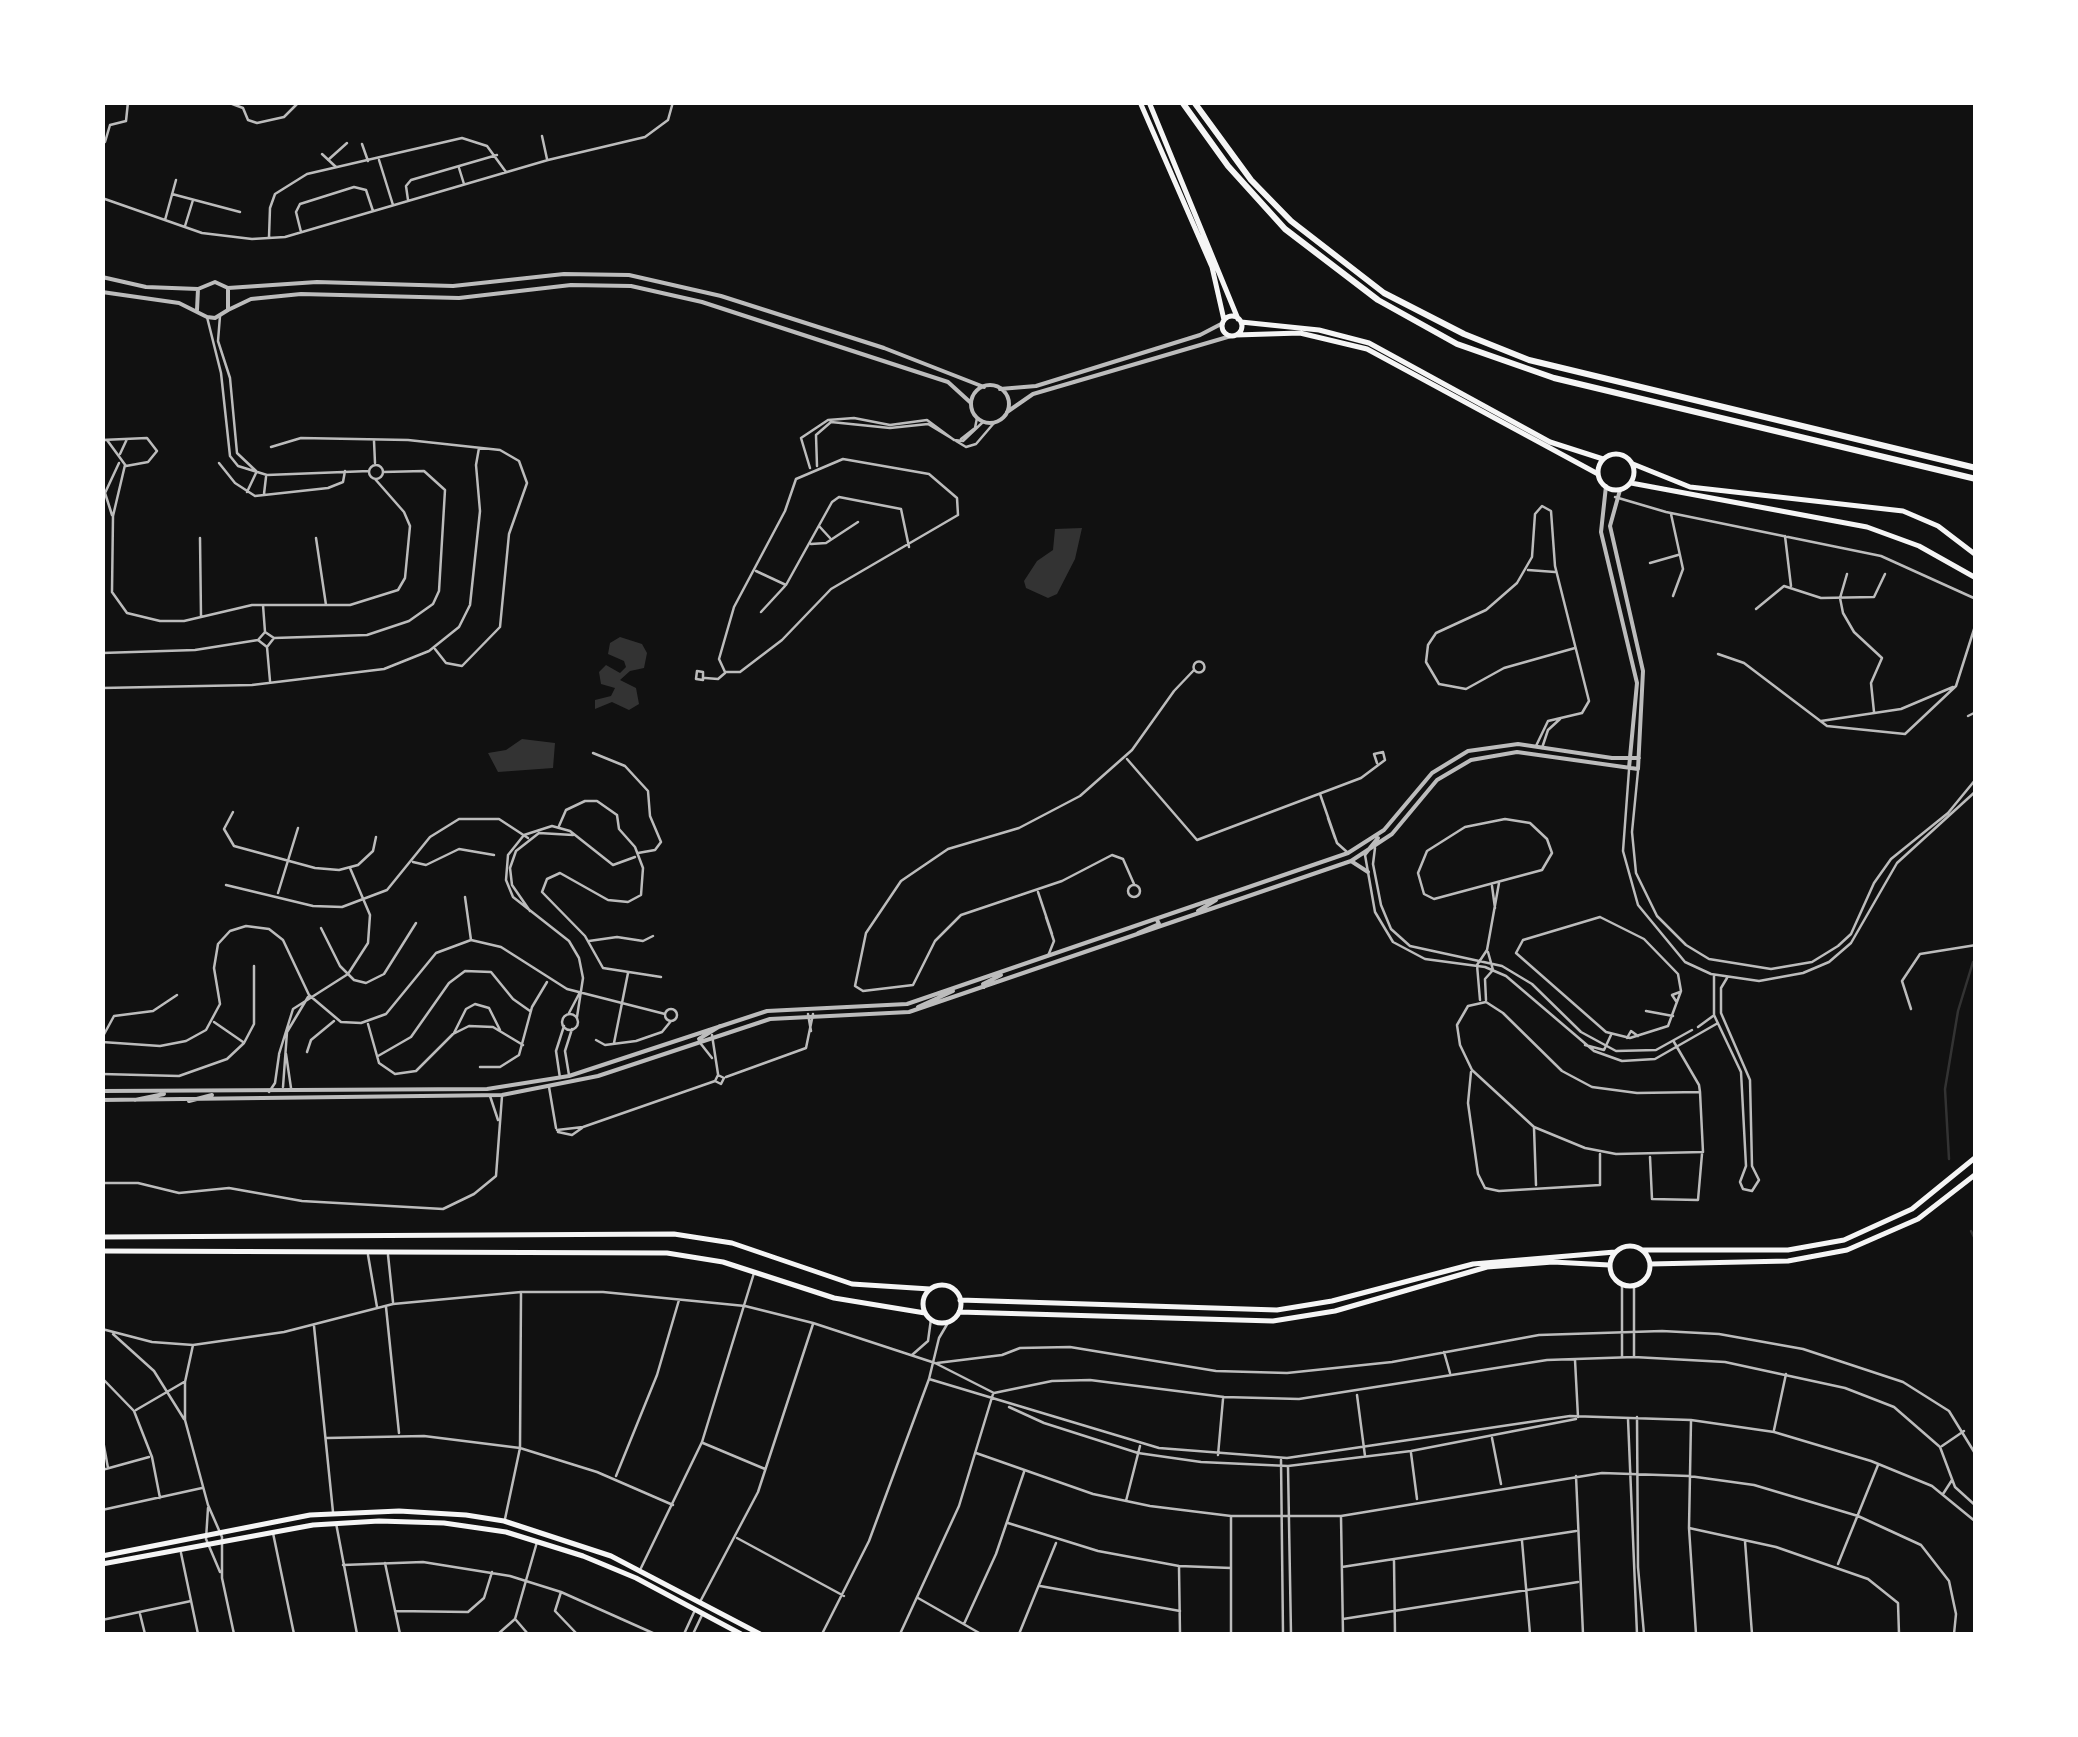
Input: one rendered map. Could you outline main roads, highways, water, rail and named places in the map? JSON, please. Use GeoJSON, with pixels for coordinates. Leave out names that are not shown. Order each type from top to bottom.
{"type":"FeatureCollection","features":[{"type":"Feature","properties":{"kind":"highway"},"geometry":{"type":"LineString","coordinates":[[1182,102],[1220,156],[1285,229],[1378,300],[1457,344],[1554,378],[1976,480]]}},
{"type":"Feature","properties":{"kind":"highway"},"geometry":{"type":"LineString","coordinates":[[1194,102],[1250,180],[1291,221],[1384,293],[1464,334],[1580,373],[1976,468]]}},
{"type":"Feature","properties":{"kind":"main road"},"geometry":{"type":"LineString","coordinates":[[1140,102],[1212,267],[1224,332],[1233,336],[1300,333],[1367,348],[1598,474],[1606,486],[1620,490],[1630,483],[1867,527],[1932,552],[1976,578]]}},
{"type":"Feature","properties":{"kind":"main road"},"geometry":{"type":"LineString","coordinates":[[1149,102],[1239,321],[1233,336]]}},
{"type":"Feature","properties":{"kind":"main road"},"geometry":{"type":"LineString","coordinates":[[1224,322],[1319,330],[1368,343],[1550,442],[1604,459],[1618,454],[1690,488],[1902,511],[1938,526],[1976,556]]}},
{"type":"Feature","properties":{"kind":"main road"},"geometry":{"type":"LineString","coordinates":[[1598,474],[1604,459]]}},
{"type":"Feature","properties":{"kind":"main road"},"geometry":{"type":"LineString","coordinates":[[1630,483],[1633,464]]}},
{"type":"Feature","properties":{"kind":"main road"},"geometry":{"type":"LineString","coordinates":[[102,1237],[674,1234],[732,1244],[852,1284],[930,1289],[946,1285],[960,1300],[1277,1310],[1318,1304],[1473,1264],[1615,1252],[1628,1246],[1642,1250],[1788,1250],[1844,1240],[1912,1209],[1976,1157]]}},
{"type":"Feature","properties":{"kind":"main road"},"geometry":{"type":"LineString","coordinates":[[1650,1264],[1788,1261],[1846,1250],[1918,1219],[1976,1174]]}},
{"type":"Feature","properties":{"kind":"main road"},"geometry":{"type":"LineString","coordinates":[[1615,1252],[1609,1265],[1612,1277],[1622,1285],[1634,1286],[1646,1278],[1650,1264],[1642,1250]]}},
{"type":"Feature","properties":{"kind":"main road"},"geometry":{"type":"LineString","coordinates":[[102,1251],[666,1253],[712,1260],[820,1295],[925,1313]]}},
{"type":"Feature","properties":{"kind":"main road"},"geometry":{"type":"LineString","coordinates":[[958,1312],[1273,1321],[1336,1312],[1487,1266],[1553,1262],[1609,1265]]}},
{"type":"Feature","properties":{"kind":"main road"},"geometry":{"type":"LineString","coordinates":[[930,1289],[923,1300],[931,1320],[948,1321],[958,1312],[960,1300]]}},
{"type":"Feature","properties":{"kind":"main road"},"geometry":{"type":"LineString","coordinates":[[102,1556],[266,1521],[334,1513],[432,1512],[504,1521],[640,1569],[760,1634]]}},
{"type":"Feature","properties":{"kind":"main road"},"geometry":{"type":"LineString","coordinates":[[263,1533],[266,1521]]}},
{"type":"Feature","properties":{"kind":"main road"},"geometry":{"type":"LineString","coordinates":[[102,1564],[336,1523],[444,1523],[538,1540],[607,1566],[700,1610],[740,1634]]}},
{"type":"Feature","properties":{"kind":"waterway"},"geometry":{"type":"LineString","coordinates":[[1949,1159],[1945,1089],[1958,1011],[1973,962]]}},
{"type":"Feature","properties":{"kind":"waterway"},"geometry":{"type":"LineString","coordinates":[[1971,1231],[1976,1241]]}}]}
